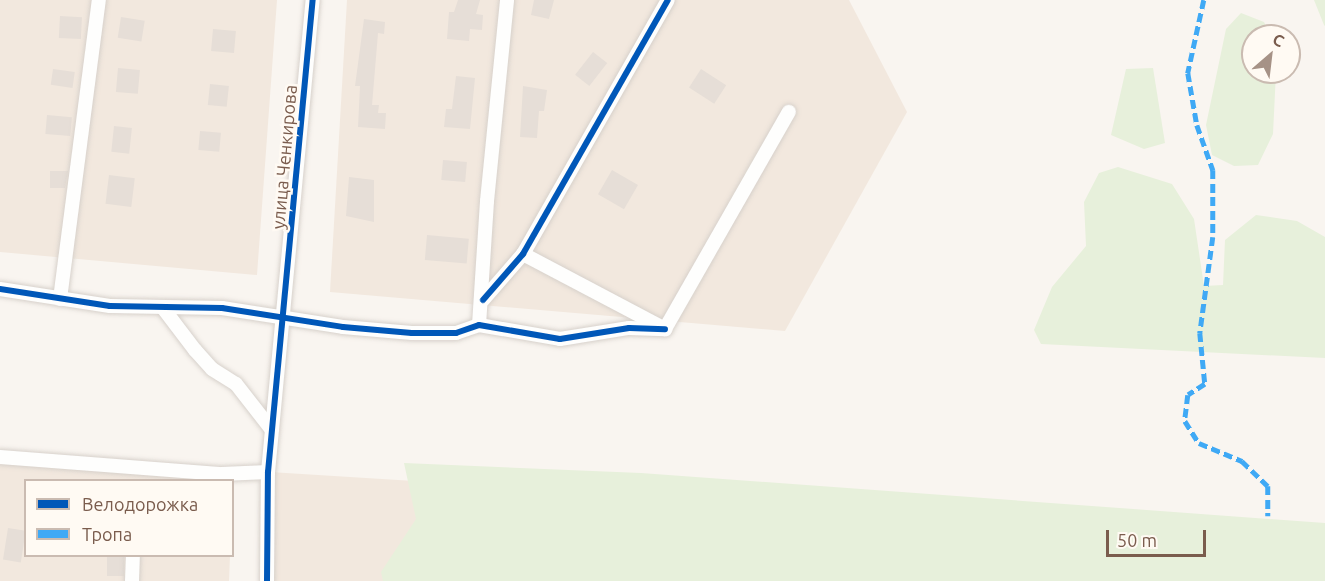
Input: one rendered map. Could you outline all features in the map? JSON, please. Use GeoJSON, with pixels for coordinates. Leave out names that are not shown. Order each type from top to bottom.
{"type":"FeatureCollection","features":[{"type":"Feature","properties":{"kind":"street"},"geometry":{"type":"LineString","coordinates":[[60,298],[99,0]]}},
{"type":"Feature","properties":{"kind":"street","name":"улица Ченкирова"},"geometry":{"type":"LineString","coordinates":[[267,581],[268,472],[285,316],[313,0]]}},
{"type":"Feature","properties":{"kind":"street"},"geometry":{"type":"LineString","coordinates":[[479,325],[483,300],[487,201],[507,0]]}},
{"type":"Feature","properties":{"kind":"street"},"geometry":{"type":"LineString","coordinates":[[647,34],[660,0]]}},
{"type":"Feature","properties":{"kind":"street"},"geometry":{"type":"LineString","coordinates":[[483,300],[523,254],[668,0]]}},
{"type":"Feature","properties":{"kind":"street"},"geometry":{"type":"LineString","coordinates":[[665,329],[789,112]]}},
{"type":"Feature","properties":{"kind":"street"},"geometry":{"type":"LineString","coordinates":[[523,254],[665,329]]}},
{"type":"Feature","properties":{"kind":"street"},"geometry":{"type":"LineString","coordinates":[[0,289],[110,306],[222,308],[285,316],[343,327],[412,333],[456,333],[479,325],[560,339],[629,327],[665,329]]}},
{"type":"Feature","properties":{"kind":"street"},"geometry":{"type":"LineString","coordinates":[[163,308],[195,350],[212,369],[236,384],[272,430]]}},
{"type":"Feature","properties":{"kind":"street"},"geometry":{"type":"LineString","coordinates":[[0,457],[139,474],[268,472]]}},
{"type":"Feature","properties":{"kind":"street"},"geometry":{"type":"LineString","coordinates":[[132,581],[133,557]]}},
{"type":"Feature","properties":{"kind":"shaded area"},"geometry":{"type":"Polygon","coordinates":[[[0,0],[277,0],[257,275],[0,252],[0,0]]]}},
{"type":"Feature","properties":{"kind":"shaded area"},"geometry":{"type":"Polygon","coordinates":[[[347,0],[849,0],[907,112],[785,331],[330,292],[347,0]]]}},
{"type":"Feature","properties":{"kind":"shaded area"},"geometry":{"type":"Polygon","coordinates":[[[0,457],[233,475],[233,479],[24,479],[24,557],[230,557],[229,581],[0,581],[0,457]]]}},
{"type":"Feature","properties":{"kind":"shaded area"},"geometry":{"type":"Polygon","coordinates":[[[270,472],[608,493],[605,581],[266,581],[270,472]]]}},
{"type":"Feature","properties":{"kind":"green space"},"geometry":{"type":"Polygon","coordinates":[[[1314,0],[1325,0],[1325,26],[1324,25],[1314,0]]]}},
{"type":"Feature","properties":{"kind":"green space"},"geometry":{"type":"Polygon","coordinates":[[[1241,13],[1265,24],[1241,24],[1241,84],[1275,84],[1273,134],[1258,165],[1234,166],[1212,155],[1206,125],[1226,29],[1241,13]]]}},
{"type":"Feature","properties":{"kind":"green space"},"geometry":{"type":"Polygon","coordinates":[[[1153,68],[1165,143],[1144,149],[1111,135],[1126,69],[1153,68]]]}},
{"type":"Feature","properties":{"kind":"green space"},"geometry":{"type":"Polygon","coordinates":[[[1118,167],[1172,184],[1194,219],[1204,286],[1223,285],[1225,240],[1256,215],[1297,221],[1325,237],[1325,358],[1041,344],[1034,330],[1052,287],[1086,246],[1084,202],[1099,173],[1118,167]]]}},
{"type":"Feature","properties":{"kind":"green space"},"geometry":{"type":"Polygon","coordinates":[[[404,463],[641,473],[1325,523],[1325,581],[383,581],[381,572],[416,519],[404,463]]]}},
{"type":"Feature","properties":{"kind":"building"},"geometry":{"type":"Polygon","coordinates":[[[458,0],[480,0],[476,14],[483,15],[482,30],[470,29],[469,41],[447,39],[449,12],[454,12],[458,0]]]}},
{"type":"Feature","properties":{"kind":"building"},"geometry":{"type":"Polygon","coordinates":[[[534,0],[554,0],[549,19],[531,15],[534,0]]]}},
{"type":"Feature","properties":{"kind":"building"},"geometry":{"type":"Polygon","coordinates":[[[60,16],[82,17],[81,39],[59,38],[60,16]]]}},
{"type":"Feature","properties":{"kind":"building"},"geometry":{"type":"Polygon","coordinates":[[[121,17],[145,21],[141,41],[118,38],[121,17]]]}},
{"type":"Feature","properties":{"kind":"building"},"geometry":{"type":"Polygon","coordinates":[[[364,19],[385,22],[384,34],[378,33],[372,105],[379,105],[378,113],[386,113],[385,129],[358,127],[360,86],[355,86],[364,19]]]}},
{"type":"Feature","properties":{"kind":"building"},"geometry":{"type":"Polygon","coordinates":[[[213,29],[236,31],[234,53],[211,51],[213,29]]]}},
{"type":"Feature","properties":{"kind":"building"},"geometry":{"type":"Polygon","coordinates":[[[593,52],[607,63],[589,86],[575,75],[593,52]]]}},
{"type":"Feature","properties":{"kind":"building"},"geometry":{"type":"Polygon","coordinates":[[[118,68],[140,70],[138,94],[116,92],[118,68]]]}},
{"type":"Feature","properties":{"kind":"building"},"geometry":{"type":"Polygon","coordinates":[[[53,69],[75,72],[73,88],[51,85],[53,69]]]}},
{"type":"Feature","properties":{"kind":"building"},"geometry":{"type":"Polygon","coordinates":[[[701,69],[726,85],[714,104],[689,87],[701,69]]]}},
{"type":"Feature","properties":{"kind":"building"},"geometry":{"type":"Polygon","coordinates":[[[456,76],[475,78],[470,129],[444,127],[446,109],[452,109],[456,76]]]}},
{"type":"Feature","properties":{"kind":"building"},"geometry":{"type":"Polygon","coordinates":[[[210,84],[229,86],[227,107],[208,105],[210,84]]]}},
{"type":"Feature","properties":{"kind":"building"},"geometry":{"type":"Polygon","coordinates":[[[523,86],[547,90],[544,111],[539,111],[537,138],[520,137],[523,86]]]}},
{"type":"Feature","properties":{"kind":"building"},"geometry":{"type":"Polygon","coordinates":[[[47,115],[72,117],[70,136],[45,134],[47,115]]]}},
{"type":"Feature","properties":{"kind":"building"},"geometry":{"type":"Polygon","coordinates":[[[114,126],[132,128],[129,154],[111,152],[114,126]]]}},
{"type":"Feature","properties":{"kind":"building"},"geometry":{"type":"Polygon","coordinates":[[[200,131],[221,133],[219,152],[198,150],[200,131]]]}},
{"type":"Feature","properties":{"kind":"building"},"geometry":{"type":"Polygon","coordinates":[[[443,160],[467,162],[465,182],[441,180],[443,160]]]}},
{"type":"Feature","properties":{"kind":"building"},"geometry":{"type":"Polygon","coordinates":[[[612,170],[638,185],[624,209],[598,194],[612,170]]]}},
{"type":"Feature","properties":{"kind":"building"},"geometry":{"type":"Polygon","coordinates":[[[50,171],[68,171],[65,188],[50,188],[50,171]]]}},
{"type":"Feature","properties":{"kind":"building"},"geometry":{"type":"Polygon","coordinates":[[[109,175],[135,178],[131,207],[105,204],[109,175]]]}},
{"type":"Feature","properties":{"kind":"building"},"geometry":{"type":"Polygon","coordinates":[[[349,177],[374,180],[374,222],[346,216],[349,177]]]}},
{"type":"Feature","properties":{"kind":"building"},"geometry":{"type":"Polygon","coordinates":[[[427,235],[469,239],[467,264],[425,260],[427,235]]]}},
{"type":"Feature","properties":{"kind":"building"},"geometry":{"type":"Polygon","coordinates":[[[8,528],[24,531],[21,562],[3,560],[8,528]]]}},
{"type":"Feature","properties":{"kind":"building"},"geometry":{"type":"Polygon","coordinates":[[[107,557],[124,557],[124,576],[107,576],[107,557]]]}},
{"type":"Feature","properties":{"kind":"marked path"},"geometry":{"type":"LineString","coordinates":[[1204,0],[1188,73],[1197,125],[1213,170],[1213,237],[1200,333],[1205,384],[1188,395],[1185,421],[1199,443],[1242,461],[1268,486],[1268,516]]}},
{"type":"Feature","properties":{"kind":"cycle path"},"geometry":{"type":"LineString","coordinates":[[267,581],[268,472],[313,0]]}},
{"type":"Feature","properties":{"kind":"cycle path"},"geometry":{"type":"LineString","coordinates":[[483,300],[523,254],[668,0]]}},
{"type":"Feature","properties":{"kind":"cycle path"},"geometry":{"type":"LineString","coordinates":[[0,289],[110,306],[222,308],[343,327],[412,333],[456,333],[479,325],[560,339],[629,328],[665,329]]}}]}
